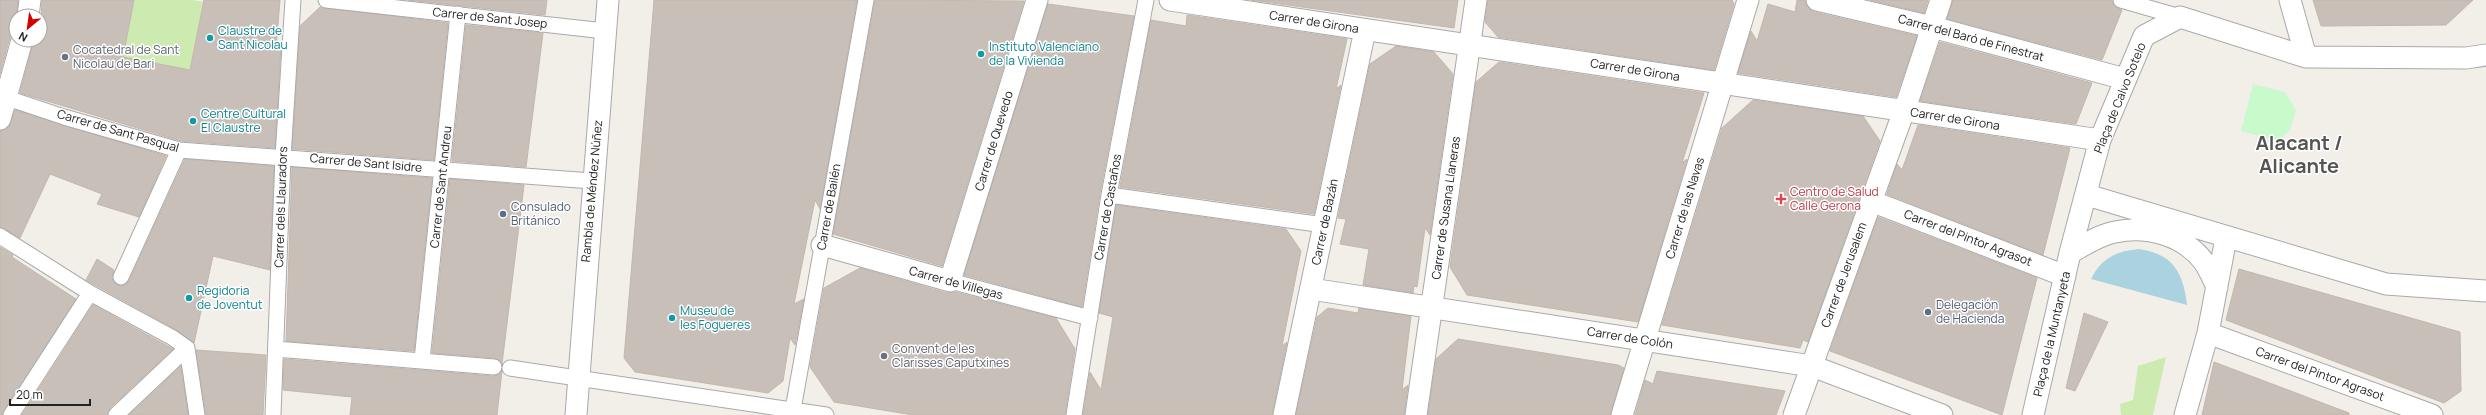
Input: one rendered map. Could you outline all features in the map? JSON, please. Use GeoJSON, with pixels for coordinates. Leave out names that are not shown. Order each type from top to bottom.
{"type":"FeatureCollection","features":[{"type":"Feature","properties":{"kind":"street","name":"Carrer dels Llauradors"},"geometry":{"type":"LineString","coordinates":[[273,415],[283,157],[293,0]]}},
{"type":"Feature","properties":{"kind":"street","name":"Carrer de Sant Josep"},"geometry":{"type":"LineString","coordinates":[[326,0],[605,31]]}},
{"type":"Feature","properties":{"kind":"street","name":"Rambla de Méndez Núñez"},"geometry":{"type":"LineString","coordinates":[[576,415],[577,380],[592,181],[608,0]]}},
{"type":"Feature","properties":{"kind":"street","name":"Carrer de Bailén"},"geometry":{"type":"LineString","coordinates":[[793,412],[866,0]]}},
{"type":"Feature","properties":{"kind":"street","name":"Carrer de Quevedo"},"geometry":{"type":"LineString","coordinates":[[950,282],[1037,0]]}},
{"type":"Feature","properties":{"kind":"street","name":"Carrer de Castaños"},"geometry":{"type":"LineString","coordinates":[[1074,415],[1109,195],[1146,0]]}},
{"type":"Feature","properties":{"kind":"street","name":"Carrer de Girona"},"geometry":{"type":"LineString","coordinates":[[1170,0],[2100,140]]}},
{"type":"Feature","properties":{"kind":"street","name":"Carrer de Susana Llaneras"},"geometry":{"type":"LineString","coordinates":[[1416,415],[1476,0]]}},
{"type":"Feature","properties":{"kind":"street","name":"Carrer de las Navas"},"geometry":{"type":"LineString","coordinates":[[1622,415],[1748,0]]}},
{"type":"Feature","properties":{"kind":"street","name":"Carrer del Baró de Finestrat"},"geometry":{"type":"LineString","coordinates":[[1817,0],[1932,26],[2125,79]]}},
{"type":"Feature","properties":{"kind":"street","name":"Carrer de Jerusalem"},"geometry":{"type":"LineString","coordinates":[[1794,415],[1942,0]]}},
{"type":"Feature","properties":{"kind":"street"},"geometry":{"type":"LineString","coordinates":[[2122,0],[2306,57],[2466,58],[2486,55]]}},
{"type":"Feature","properties":{"kind":"street"},"geometry":{"type":"LineString","coordinates":[[2290,0],[2306,57]]}},
{"type":"Feature","properties":{"kind":"street","name":"Carrer de Sant Andreu"},"geometry":{"type":"LineString","coordinates":[[422,360],[443,170],[458,14]]}},
{"type":"Feature","properties":{"kind":"street","name":"Plaça de Calvo Sotelo"},"geometry":{"type":"LineString","coordinates":[[2087,195],[2100,140],[2144,36],[2180,17]]}},
{"type":"Feature","properties":{"kind":"street","name":"Carrer de Bazán"},"geometry":{"type":"LineString","coordinates":[[1284,415],[1366,30]]}},
{"type":"Feature","properties":{"kind":"street"},"geometry":{"type":"LineString","coordinates":[[1,109],[20,48]]}},
{"type":"Feature","properties":{"kind":"street","name":"Carrer de Sant Pasqual"},"geometry":{"type":"LineString","coordinates":[[1,109],[13,100],[64,117],[179,150],[283,157]]}},
{"type":"Feature","properties":{"kind":"street"},"geometry":{"type":"LineString","coordinates":[[121,277],[179,150]]}},
{"type":"Feature","properties":{"kind":"street","name":"Carrer de Sant Isidre"},"geometry":{"type":"LineString","coordinates":[[283,157],[592,181]]}},
{"type":"Feature","properties":{"kind":"street"},"geometry":{"type":"LineString","coordinates":[[1109,195],[1324,225]]}},
{"type":"Feature","properties":{"kind":"street"},"geometry":{"type":"LineString","coordinates":[[2087,195],[2226,238],[2386,284],[2486,291]]}},
{"type":"Feature","properties":{"kind":"street","name":"Plaça de la Muntanyeta"},"geometry":{"type":"LineString","coordinates":[[2033,415],[2070,254],[2087,195]]}},
{"type":"Feature","properties":{"kind":"street","name":"Carrer del Pintor Agrasot"},"geometry":{"type":"LineString","coordinates":[[1871,201],[2066,276]]}},
{"type":"Feature","properties":{"kind":"street"},"geometry":{"type":"LineString","coordinates":[[2070,254],[2093,240],[2114,232],[2140,230],[2163,233],[2184,243],[2204,262],[2217,287]]}},
{"type":"Feature","properties":{"kind":"street"},"geometry":{"type":"LineString","coordinates":[[0,236],[90,293],[173,338],[186,348],[197,415]]}},
{"type":"Feature","properties":{"kind":"street"},"geometry":{"type":"LineString","coordinates":[[2185,415],[2208,333],[2226,238]]}},
{"type":"Feature","properties":{"kind":"street","name":"Carrer de Villegas"},"geometry":{"type":"LineString","coordinates":[[822,245],[950,282],[1090,318]]}},
{"type":"Feature","properties":{"kind":"street","name":"Carrer de Colón"},"geometry":{"type":"LineString","coordinates":[[1311,289],[1812,366],[1942,415]]}},
{"type":"Feature","properties":{"kind":"street"},"geometry":{"type":"LineString","coordinates":[[11,415],[90,293]]}},
{"type":"Feature","properties":{"kind":"street","name":"Carrer del Pintor Agrasot"},"geometry":{"type":"LineString","coordinates":[[2208,333],[2432,415]]}},
{"type":"Feature","properties":{"kind":"street"},"geometry":{"type":"LineString","coordinates":[[116,415],[186,348]]}},
{"type":"Feature","properties":{"kind":"street"},"geometry":{"type":"LineString","coordinates":[[276,349],[494,366]]}},
{"type":"Feature","properties":{"kind":"street"},"geometry":{"type":"LineString","coordinates":[[510,368],[577,380],[793,412],[826,415]]}},
{"type":"Feature","properties":{"kind":"street","name":"Rambla de Méndez Núñez"},"geometry":{"type":"LineString","coordinates":[[569,415],[577,380]]}},
{"type":"Feature","properties":{"kind":"green space"},"geometry":{"type":"Polygon","coordinates":[[[134,0],[193,0],[204,2],[190,70],[123,57],[134,0]]]}},
{"type":"Feature","properties":{"kind":"green space"},"geometry":{"type":"Polygon","coordinates":[[[2253,84],[2285,92],[2296,110],[2290,130],[2278,141],[2241,131],[2253,84]]]}},
{"type":"Feature","properties":{"kind":"green space"},"geometry":{"type":"Polygon","coordinates":[[[2166,357],[2153,415],[2121,415],[2120,404],[2133,400],[2138,366],[2166,357]]]}},
{"type":"Feature","properties":{"kind":"water"},"geometry":{"type":"Polygon","coordinates":[[[2139,249],[2151,251],[2160,255],[2174,266],[2183,283],[2187,305],[2091,279],[2100,266],[2110,257],[2139,249]]]}},
{"type":"Feature","properties":{"kind":"building"},"geometry":{"type":"Polygon","coordinates":[[[0,0],[18,0],[17,8],[8,8],[8,44],[0,74],[0,0]]]}},
{"type":"Feature","properties":{"kind":"building"},"geometry":{"type":"Polygon","coordinates":[[[42,0],[134,0],[123,57],[190,70],[204,0],[280,0],[276,49],[281,45],[275,148],[181,141],[20,93],[32,48],[48,48],[48,8],[42,8],[42,0]]]}},
{"type":"Feature","properties":{"kind":"building"},"geometry":{"type":"Polygon","coordinates":[[[408,0],[547,0],[545,15],[408,0]]]}},
{"type":"Feature","properties":{"kind":"building"},"geometry":{"type":"Polygon","coordinates":[[[654,0],[857,0],[820,209],[815,200],[794,304],[804,299],[795,345],[790,338],[783,381],[768,393],[635,372],[624,358],[654,0]]]}},
{"type":"Feature","properties":{"kind":"building"},"geometry":{"type":"Polygon","coordinates":[[[875,0],[1024,1],[942,266],[833,234],[875,0]]]}},
{"type":"Feature","properties":{"kind":"building"},"geometry":{"type":"Polygon","coordinates":[[[1251,0],[1458,0],[1454,28],[1251,0]]]}},
{"type":"Feature","properties":{"kind":"building"},"geometry":{"type":"Polygon","coordinates":[[[1488,0],[1732,0],[1734,4],[1714,70],[1498,37],[1485,22],[1488,0]]]}},
{"type":"Feature","properties":{"kind":"building"},"geometry":{"type":"Polygon","coordinates":[[[1797,0],[1805,0],[1809,8],[1814,12],[1917,36],[1896,97],[1738,73],[1751,31],[1757,41],[1768,4],[1795,12],[1797,0]]]}},
{"type":"Feature","properties":{"kind":"building"},"geometry":{"type":"Polygon","coordinates":[[[1870,0],[1928,0],[1924,13],[1870,0]]]}},
{"type":"Feature","properties":{"kind":"building"},"geometry":{"type":"Polygon","coordinates":[[[1953,0],[2112,0],[2115,6],[2122,10],[2102,60],[1947,19],[1953,0]]]}},
{"type":"Feature","properties":{"kind":"building"},"geometry":{"type":"Polygon","coordinates":[[[2313,0],[2473,0],[2446,25],[2321,26],[2313,0]]]}},
{"type":"Feature","properties":{"kind":"building"},"geometry":{"type":"Polygon","coordinates":[[[1048,4],[1134,16],[1100,193],[1082,307],[964,275],[1048,4]]]}},
{"type":"Feature","properties":{"kind":"building"},"geometry":{"type":"Polygon","coordinates":[[[320,7],[448,23],[434,160],[292,149],[300,26],[320,7]]]}},
{"type":"Feature","properties":{"kind":"building"},"geometry":{"type":"Polygon","coordinates":[[[1187,15],[1347,39],[1336,89],[1341,85],[1314,214],[1120,187],[1151,20],[1186,26],[1187,15]]]}},
{"type":"Feature","properties":{"kind":"building"},"geometry":{"type":"Polygon","coordinates":[[[466,25],[543,33],[526,167],[452,161],[466,25]]]}},
{"type":"Feature","properties":{"kind":"building"},"geometry":{"type":"Polygon","coordinates":[[[1940,42],[2092,83],[2076,124],[1920,101],[1940,42]]]}},
{"type":"Feature","properties":{"kind":"building"},"geometry":{"type":"Polygon","coordinates":[[[1396,46],[1434,52],[1453,74],[1430,235],[1425,228],[1417,287],[1414,286],[1413,293],[1363,285],[1369,249],[1340,244],[1346,219],[1338,218],[1370,64],[1396,46]]]}},
{"type":"Feature","properties":{"kind":"building"},"geometry":{"type":"Polygon","coordinates":[[[1499,62],[1704,93],[1682,163],[1687,159],[1638,322],[1467,295],[1450,267],[1476,82],[1499,62]]]}},
{"type":"Feature","properties":{"kind":"building","name":"Centro de Salud Calle Gerona"},"geometry":{"type":"Polygon","coordinates":[[[1753,100],[1863,116],[1880,141],[1808,342],[1803,340],[1800,348],[1662,325],[1722,128],[1753,100]]]}},
{"type":"Feature","properties":{"kind":"building"},"geometry":{"type":"Polygon","coordinates":[[[15,110],[166,156],[139,217],[97,204],[102,194],[50,174],[20,238],[0,227],[0,131],[9,127],[15,110]]]}},
{"type":"Feature","properties":{"kind":"building"},"geometry":{"type":"Polygon","coordinates":[[[1918,125],[2070,148],[2043,255],[1887,194],[1897,164],[1902,170],[1918,125]]]}},
{"type":"Feature","properties":{"kind":"building"},"geometry":{"type":"Polygon","coordinates":[[[185,159],[274,166],[270,270],[213,256],[194,343],[177,330],[86,280],[97,259],[114,270],[112,278],[117,285],[122,286],[129,281],[185,159]]]}},
{"type":"Feature","properties":{"kind":"building"},"geometry":{"type":"Polygon","coordinates":[[[292,167],[432,178],[414,351],[286,341],[292,167]]]}},
{"type":"Feature","properties":{"kind":"building"},"geometry":{"type":"Polygon","coordinates":[[[450,179],[524,185],[502,364],[495,358],[432,353],[450,179]]]}},
{"type":"Feature","properties":{"kind":"building"},"geometry":{"type":"Polygon","coordinates":[[[1116,205],[1286,229],[1301,251],[1282,346],[1287,342],[1272,415],[1083,415],[1090,372],[1101,390],[1113,317],[1099,313],[1116,205]]]}},
{"type":"Feature","properties":{"kind":"building"},"geometry":{"type":"Polygon","coordinates":[[[1878,217],[2037,278],[2002,415],[1830,351],[1878,217]]]}},
{"type":"Feature","properties":{"kind":"building"},"geometry":{"type":"Polygon","coordinates":[[[0,247],[13,255],[12,257],[76,299],[2,415],[0,415],[0,247]]]}},
{"type":"Feature","properties":{"kind":"building"},"geometry":{"type":"Polygon","coordinates":[[[860,268],[947,293],[955,292],[1056,318],[1075,349],[1065,415],[913,415],[834,402],[810,367],[824,288],[860,268]]]}},
{"type":"Feature","properties":{"kind":"building"},"geometry":{"type":"Polygon","coordinates":[[[2239,269],[2460,332],[2461,391],[2444,403],[2226,320],[2239,269]]]}},
{"type":"Feature","properties":{"kind":"building"},"geometry":{"type":"Polygon","coordinates":[[[93,305],[173,349],[110,408],[107,415],[22,415],[93,305]]]}},
{"type":"Feature","properties":{"kind":"building"},"geometry":{"type":"Polygon","coordinates":[[[1328,308],[1358,313],[1359,308],[1411,316],[1402,390],[1408,385],[1404,415],[1296,415],[1317,317],[1328,308]]]}},
{"type":"Feature","properties":{"kind":"building"},"geometry":{"type":"Polygon","coordinates":[[[2084,313],[2108,322],[2075,391],[2066,388],[2084,313]]]}},
{"type":"Feature","properties":{"kind":"building"},"geometry":{"type":"Polygon","coordinates":[[[1458,339],[1618,365],[1624,368],[1610,415],[1428,415],[1436,359],[1458,339]]]}},
{"type":"Feature","properties":{"kind":"building"},"geometry":{"type":"Polygon","coordinates":[[[196,350],[266,355],[263,415],[206,415],[196,350]]]}},
{"type":"Feature","properties":{"kind":"building"},"geometry":{"type":"Polygon","coordinates":[[[284,359],[493,376],[502,371],[497,415],[350,415],[352,397],[283,390],[284,359]]]}},
{"type":"Feature","properties":{"kind":"building"},"geometry":{"type":"Polygon","coordinates":[[[2214,362],[2349,413],[2349,415],[2202,415],[2214,362]]]}},
{"type":"Feature","properties":{"kind":"building"},"geometry":{"type":"Polygon","coordinates":[[[181,366],[188,415],[129,415],[181,366]]]}},
{"type":"Feature","properties":{"kind":"building"},"geometry":{"type":"Polygon","coordinates":[[[1657,371],[1785,391],[1776,415],[1635,415],[1645,380],[1653,384],[1657,371]]]}},
{"type":"Feature","properties":{"kind":"place","name":"Claustre de Sant Nicolau"},"geometry":{"type":"Point","coordinates":[210,38]}},
{"type":"Feature","properties":{"kind":"place","name":"Instituto Valenciano de la Vivienda"},"geometry":{"type":"Point","coordinates":[981,54]}},
{"type":"Feature","properties":{"kind":"place","name":"Cocatedral de Sant Nicolau de Bari"},"geometry":{"type":"Point","coordinates":[65,57]}},
{"type":"Feature","properties":{"kind":"place","name":"Centre Cultural El Claustre"},"geometry":{"type":"Point","coordinates":[193,121]}},
{"type":"Feature","properties":{"kind":"place","name":"Centro de Salud Calle Gerona"},"geometry":{"type":"Point","coordinates":[1781,199]}},
{"type":"Feature","properties":{"kind":"place","name":"Consulado Británico"},"geometry":{"type":"Point","coordinates":[503,214]}},
{"type":"Feature","properties":{"kind":"place","name":"Regidoria de Joventut"},"geometry":{"type":"Point","coordinates":[189,298]}},
{"type":"Feature","properties":{"kind":"place","name":"Delegación de Hacienda"},"geometry":{"type":"Point","coordinates":[1928,312]}},
{"type":"Feature","properties":{"kind":"place","name":"Museu de les Fogueres"},"geometry":{"type":"Point","coordinates":[672,318]}},
{"type":"Feature","properties":{"kind":"place","name":"Convent de les Clarisses Caputxines"},"geometry":{"type":"Point","coordinates":[884,356]}},
{"type":"Feature","properties":{"kind":"district","name":"Alacant / Alicante"},"geometry":{"type":"Point","coordinates":[2299,154]}}]}
